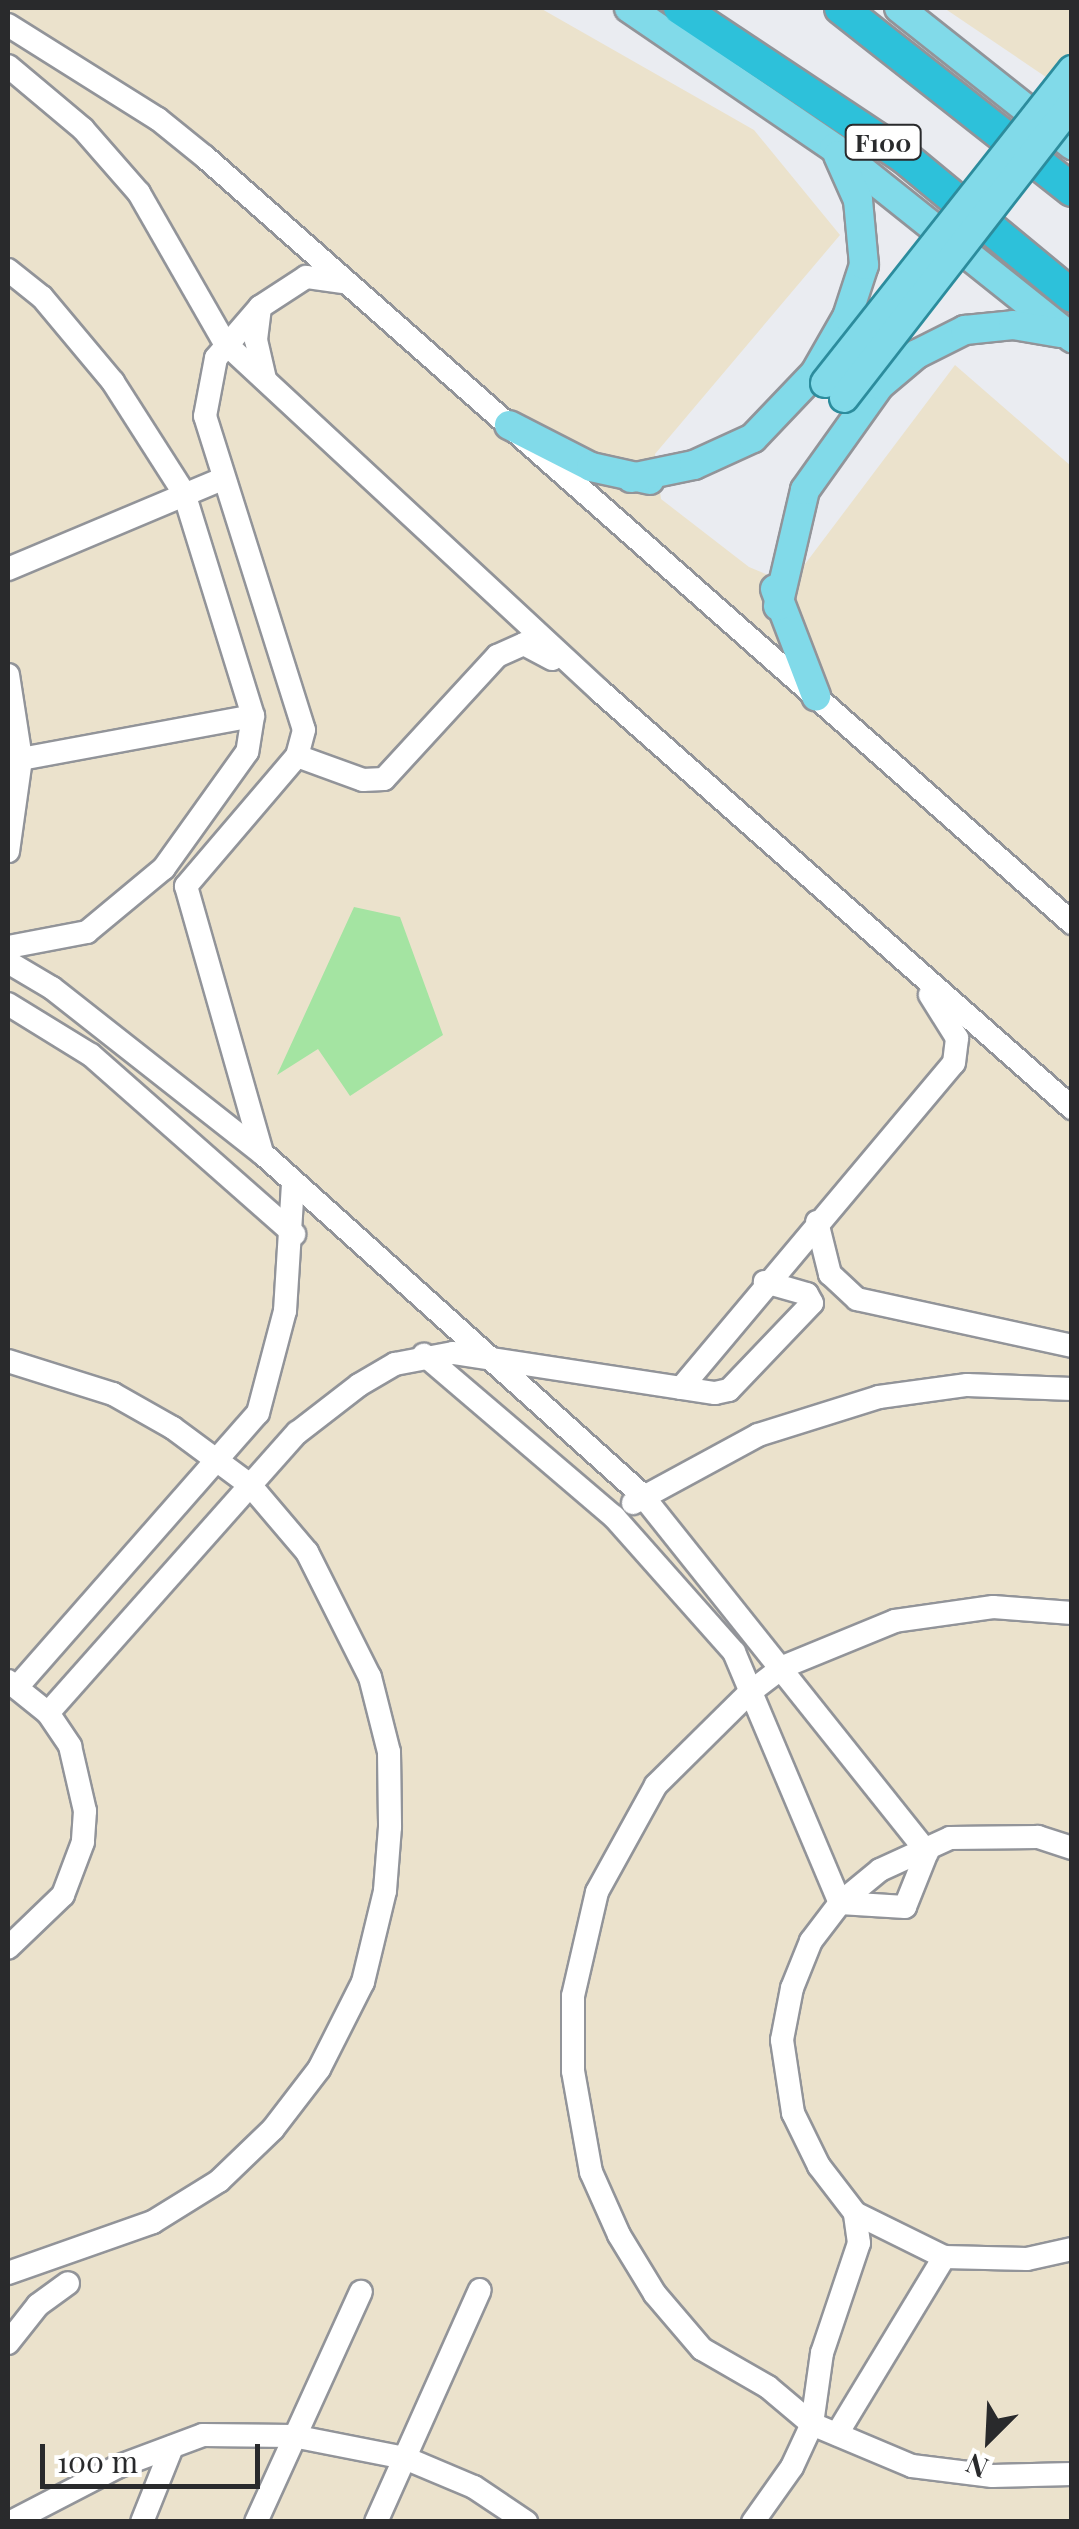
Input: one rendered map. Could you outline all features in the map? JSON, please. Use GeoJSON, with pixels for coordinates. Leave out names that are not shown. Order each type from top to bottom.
{"type":"FeatureCollection","features":[{"type":"Feature","properties":{"kind":"highway","name":"F100"},"geometry":{"type":"LineString","coordinates":[[680,8],[903,156],[1072,296]]}},
{"type":"Feature","properties":{"kind":"highway","name":"F100"},"geometry":{"type":"LineString","coordinates":[[841,8],[1072,190]]}},
{"type":"Feature","properties":{"kind":"main road"},"geometry":{"type":"LineString","coordinates":[[629,8],[834,148],[1069,336]]}},
{"type":"Feature","properties":{"kind":"main road"},"geometry":{"type":"LineString","coordinates":[[900,8],[1072,144]]}},
{"type":"Feature","properties":{"kind":"main road"},"geometry":{"type":"LineString","coordinates":[[816,696],[778,606],[771,550],[780,502],[835,391],[1072,70]]}},
{"type":"Feature","properties":{"kind":"main road"},"geometry":{"type":"LineString","coordinates":[[509,425],[591,467],[631,478],[693,480],[740,466],[835,391],[1072,104]]}},
{"type":"Feature","properties":{"kind":"main road"},"geometry":{"type":"LineString","coordinates":[[631,478],[694,465],[753,438],[795,397],[835,341],[857,290],[866,242],[858,200],[834,148]]}},
{"type":"Feature","properties":{"kind":"main road"},"geometry":{"type":"LineString","coordinates":[[778,606],[804,490],[888,378],[928,346],[965,330],[1013,325],[1069,336]]}},
{"type":"Feature","properties":{"kind":"street"},"geometry":{"type":"LineString","coordinates":[[8,25],[158,118],[1072,923]]}},
{"type":"Feature","properties":{"kind":"street"},"geometry":{"type":"LineString","coordinates":[[8,66],[83,129],[139,193],[225,343],[600,691],[1072,1108]]}},
{"type":"Feature","properties":{"kind":"street"},"geometry":{"type":"LineString","coordinates":[[8,270],[42,297],[113,382],[184,493],[252,716],[247,752],[164,868],[87,932],[8,947]]}},
{"type":"Feature","properties":{"kind":"street"},"geometry":{"type":"LineString","coordinates":[[262,1152],[186,886],[297,756],[302,718],[222,479],[205,416],[209,376],[225,343],[260,308],[306,277],[347,282]]}},
{"type":"Feature","properties":{"kind":"street"},"geometry":{"type":"LineString","coordinates":[[260,308],[256,340],[265,379]]}},
{"type":"Feature","properties":{"kind":"street"},"geometry":{"type":"LineString","coordinates":[[8,568],[222,479]]}},
{"type":"Feature","properties":{"kind":"street"},"geometry":{"type":"LineString","coordinates":[[297,756],[363,780],[384,779],[511,646],[536,646],[600,691]]}},
{"type":"Feature","properties":{"kind":"street"},"geometry":{"type":"LineString","coordinates":[[8,674],[21,760],[8,852]]}},
{"type":"Feature","properties":{"kind":"street"},"geometry":{"type":"LineString","coordinates":[[21,760],[252,716]]}},
{"type":"Feature","properties":{"kind":"street"},"geometry":{"type":"LineString","coordinates":[[681,1388],[765,1282],[954,1063],[953,1027],[905,961]]}},
{"type":"Feature","properties":{"kind":"street"},"geometry":{"type":"LineString","coordinates":[[8,962],[52,988],[262,1152],[642,1495],[923,1846],[927,1867],[905,1908],[840,1903]]}},
{"type":"Feature","properties":{"kind":"street"},"geometry":{"type":"LineString","coordinates":[[8,1004],[91,1056],[294,1234]]}},
{"type":"Feature","properties":{"kind":"street"},"geometry":{"type":"LineString","coordinates":[[8,1948],[63,1895],[83,1842],[81,1780],[48,1713],[13,1683],[247,1433],[265,1391],[285,1310],[294,1234],[293,1184]]}},
{"type":"Feature","properties":{"kind":"street"},"geometry":{"type":"LineString","coordinates":[[816,1222],[830,1274],[857,1299],[1072,1346]]}},
{"type":"Feature","properties":{"kind":"street"},"geometry":{"type":"LineString","coordinates":[[48,1713],[250,1485],[326,1408],[396,1364],[424,1355],[492,1358],[681,1388],[729,1390],[812,1304],[807,1294],[765,1282]]}},
{"type":"Feature","properties":{"kind":"street"},"geometry":{"type":"LineString","coordinates":[[424,1355],[614,1518],[675,1578],[734,1652],[840,1903]]}},
{"type":"Feature","properties":{"kind":"street"},"geometry":{"type":"LineString","coordinates":[[8,1361],[113,1394],[222,1460],[250,1485],[307,1552],[345,1616],[370,1677],[389,1752],[385,1891],[363,1982],[318,2069],[273,2130],[219,2181],[108,2242],[8,2273]]}},
{"type":"Feature","properties":{"kind":"street"},"geometry":{"type":"LineString","coordinates":[[614,1518],[642,1495],[758,1435],[879,1397],[968,1385],[1072,1389]]}},
{"type":"Feature","properties":{"kind":"street"},"geometry":{"type":"LineString","coordinates":[[1072,1613],[1036,1606],[938,1612],[850,1636],[783,1668],[749,1694],[656,1784],[597,1892],[573,1996],[573,2071],[591,2172],[618,2235],[656,2294],[702,2349],[768,2387],[812,2424],[912,2466],[992,2476],[1072,2474]]}},
{"type":"Feature","properties":{"kind":"street"},"geometry":{"type":"LineString","coordinates":[[1072,1848],[1038,1837],[991,1834],[923,1846],[840,1903],[812,1941],[792,1988],[782,2040],[793,2113],[819,2166],[855,2212],[944,2257],[1027,2259],[1072,2249]]}},
{"type":"Feature","properties":{"kind":"street"},"geometry":{"type":"LineString","coordinates":[[752,2522],[792,2466],[812,2424],[822,2353],[860,2243],[855,2212]]}},
{"type":"Feature","properties":{"kind":"street"},"geometry":{"type":"LineString","coordinates":[[837,2434],[944,2257]]}},
{"type":"Feature","properties":{"kind":"street"},"geometry":{"type":"LineString","coordinates":[[8,2344],[38,2306],[68,2283]]}},
{"type":"Feature","properties":{"kind":"street"},"geometry":{"type":"LineString","coordinates":[[376,2522],[480,2290]]}},
{"type":"Feature","properties":{"kind":"street"},"geometry":{"type":"LineString","coordinates":[[256,2522],[361,2292]]}},
{"type":"Feature","properties":{"kind":"street"},"geometry":{"type":"LineString","coordinates":[[11,2522],[57,2494],[204,2435],[293,2436],[405,2458],[474,2488],[526,2522]]}},
{"type":"Feature","properties":{"kind":"street"},"geometry":{"type":"LineString","coordinates":[[142,2522],[172,2446]]}},
{"type":"Feature","properties":{"kind":"shaded area"},"geometry":{"type":"Polygon","coordinates":[[[8,8],[540,8],[754,130],[840,235],[655,454],[661,499],[749,567],[790,584],[955,365],[1071,466],[1071,2521],[8,2522],[8,8]]]}},
{"type":"Feature","properties":{"kind":"shaded area"},"geometry":{"type":"Polygon","coordinates":[[[944,8],[1071,8],[1071,94],[944,8]]]}},
{"type":"Feature","properties":{"kind":"green space"},"geometry":{"type":"Polygon","coordinates":[[[354,907],[400,917],[443,1035],[350,1096],[318,1049],[277,1075],[354,907]]]}}]}
